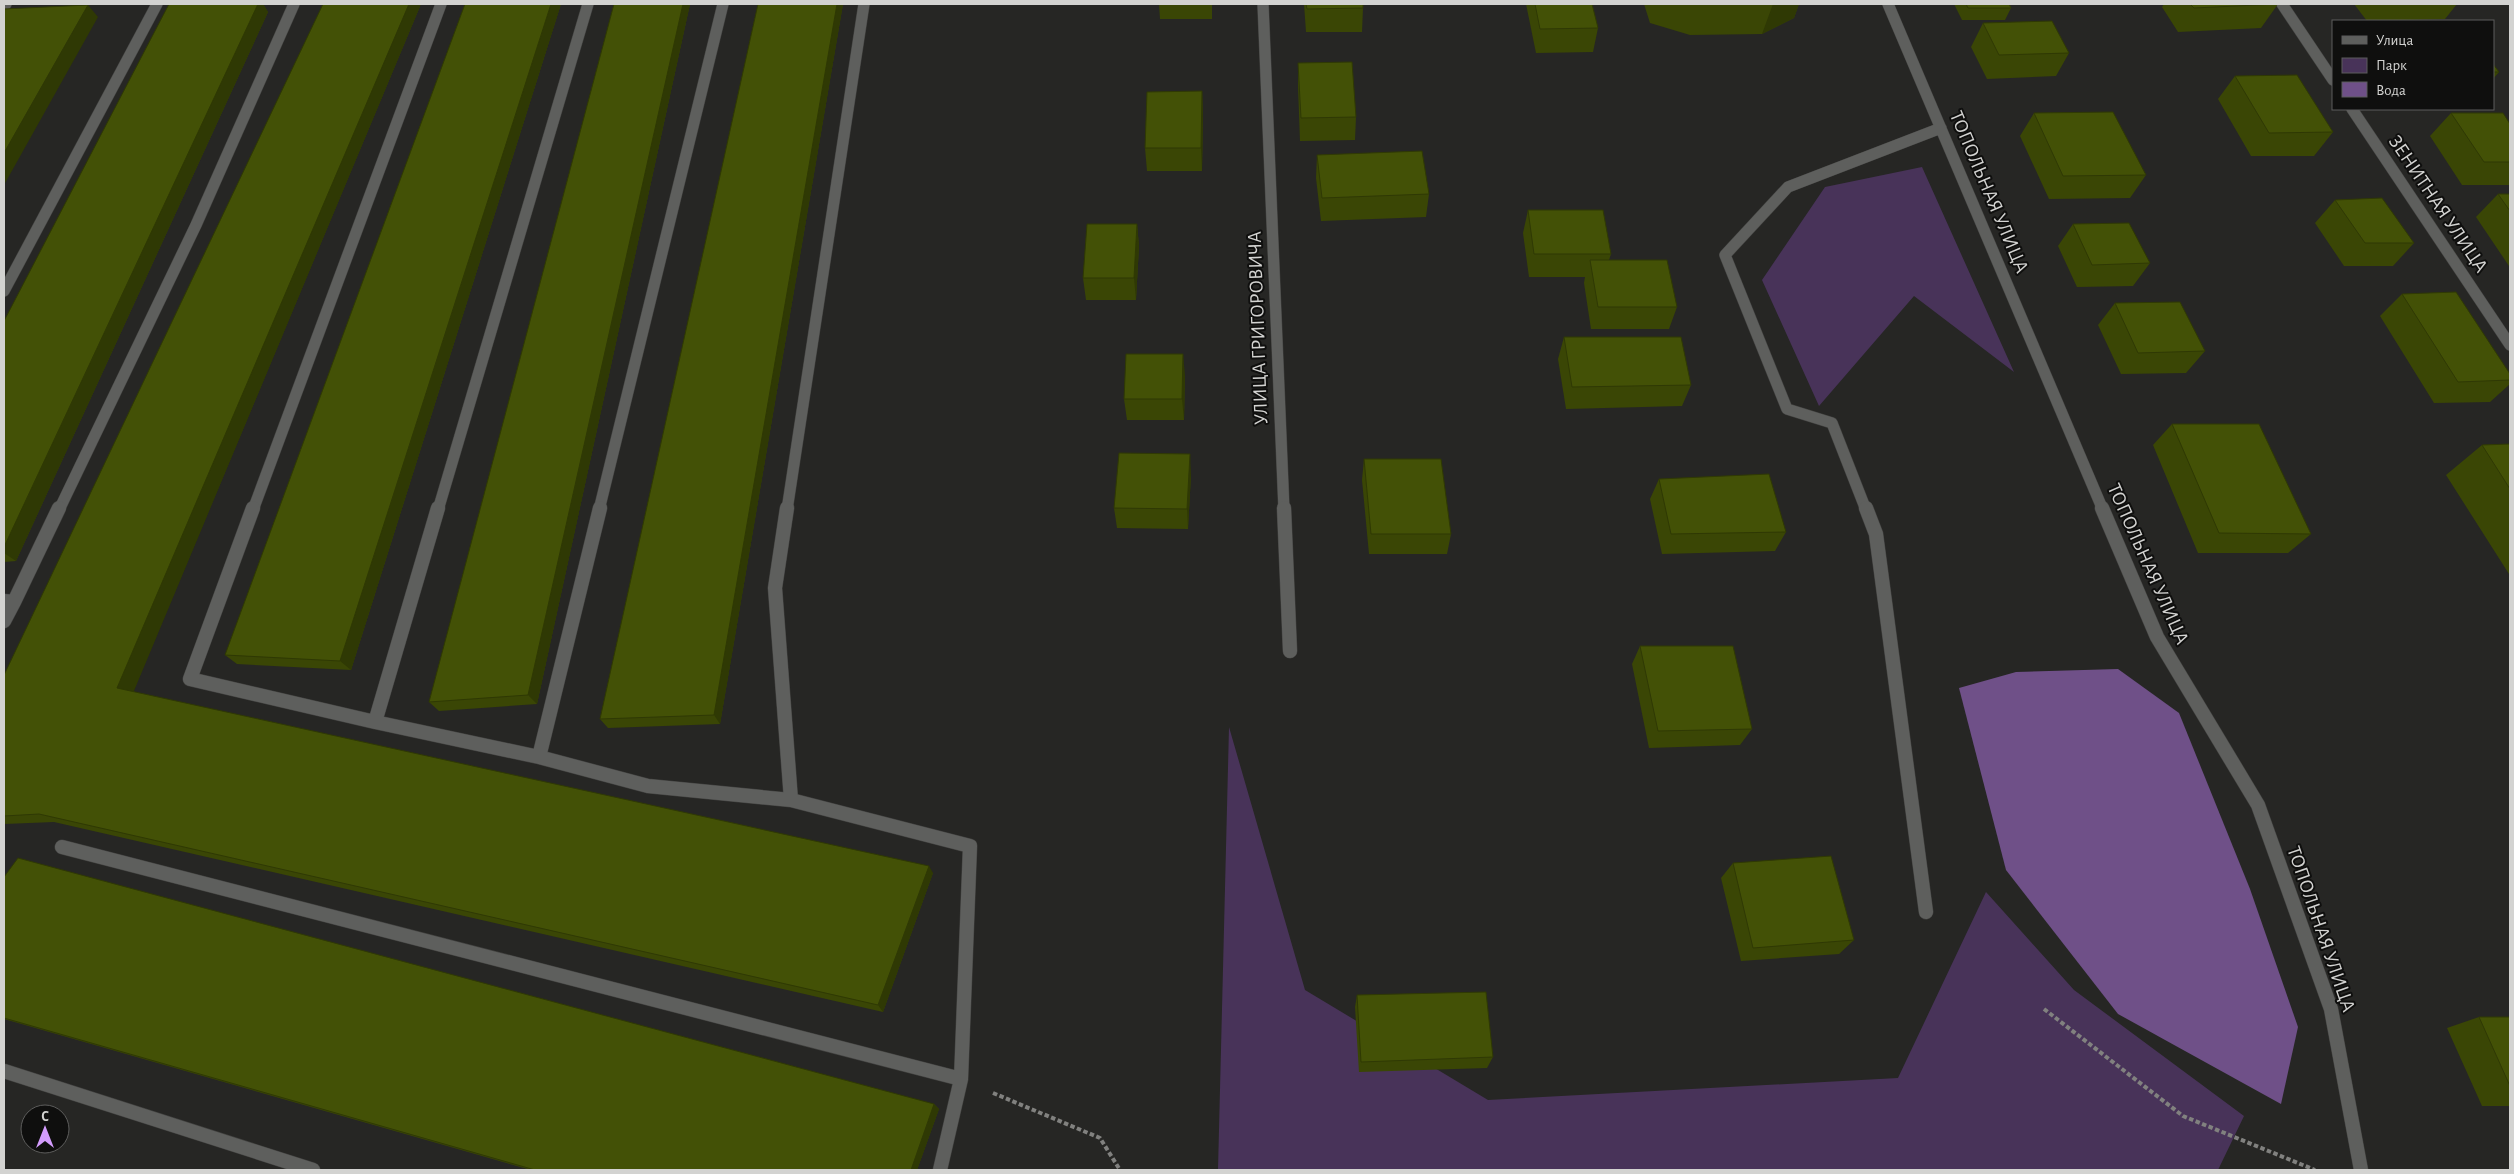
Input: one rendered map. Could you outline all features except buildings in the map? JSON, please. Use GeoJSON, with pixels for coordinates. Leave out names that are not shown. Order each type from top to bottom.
{"type":"FeatureCollection","features":[{"type":"Feature","properties":{"kind":"street"},"geometry":{"type":"LineString","coordinates":[[4,8],[6,4]]}},
{"type":"Feature","properties":{"kind":"street"},"geometry":{"type":"LineString","coordinates":[[4,290],[157,4]]}},
{"type":"Feature","properties":{"kind":"street"},"geometry":{"type":"LineString","coordinates":[[4,621],[9,601],[196,225],[294,4]]}},
{"type":"Feature","properties":{"kind":"street"},"geometry":{"type":"LineString","coordinates":[[441,4],[190,679],[375,722],[539,757],[648,786],[791,800],[970,846],[961,1079],[940,1170]]}},
{"type":"Feature","properties":{"kind":"street"},"geometry":{"type":"LineString","coordinates":[[375,722],[588,4]]}},
{"type":"Feature","properties":{"kind":"street"},"geometry":{"type":"LineString","coordinates":[[539,757],[723,4]]}},
{"type":"Feature","properties":{"kind":"street"},"geometry":{"type":"LineString","coordinates":[[791,800],[775,588],[864,4]]}},
{"type":"Feature","properties":{"kind":"street","name":"УЛИЦА ГРИГОРОВИЧА"},"geometry":{"type":"LineString","coordinates":[[1263,4],[1290,651]]}},
{"type":"Feature","properties":{"kind":"street","name":"ТОПОЛЬНАЯ УЛИЦА"},"geometry":{"type":"LineString","coordinates":[[1888,4],[2157,637],[2258,805],[2332,1009],[2361,1170]]}},
{"type":"Feature","properties":{"kind":"street"},"geometry":{"type":"LineString","coordinates":[[2282,4],[2332,79]]}},
{"type":"Feature","properties":{"kind":"street","name":"ЗЕНИТНАЯ УЛИЦА"},"geometry":{"type":"LineString","coordinates":[[2353,110],[2510,345]]}},
{"type":"Feature","properties":{"kind":"street"},"geometry":{"type":"LineString","coordinates":[[1926,912],[1876,534],[1832,423],[1787,409],[1725,255],[1788,186],[1941,128]]}},
{"type":"Feature","properties":{"kind":"street"},"geometry":{"type":"LineString","coordinates":[[62,847],[961,1079]]}},
{"type":"Feature","properties":{"kind":"street"},"geometry":{"type":"LineString","coordinates":[[4,1071],[314,1170]]}},
{"type":"Feature","properties":{"kind":"path"},"geometry":{"type":"LineString","coordinates":[[2044,1009],[2183,1116],[2315,1170]]}},
{"type":"Feature","properties":{"kind":"path"},"geometry":{"type":"LineString","coordinates":[[961,1079],[1100,1138],[1120,1170]]}},
{"type":"Feature","properties":{"kind":"green space"},"geometry":{"type":"Polygon","coordinates":[[[1922,167],[2014,372],[1914,296],[1819,406],[1762,280],[1825,187],[1922,167]]]}},
{"type":"Feature","properties":{"kind":"green space"},"geometry":{"type":"Polygon","coordinates":[[[1229,727],[1305,990],[1488,1100],[1898,1078],[1986,892],[2074,990],[2244,1116],[2218,1170],[1218,1170],[1229,727]]]}},
{"type":"Feature","properties":{"kind":"water"},"geometry":{"type":"Polygon","coordinates":[[[2118,669],[2179,713],[2250,889],[2298,1027],[2281,1104],[2118,1014],[2006,870],[1959,688],[2016,672],[2118,669]]]}}]}
